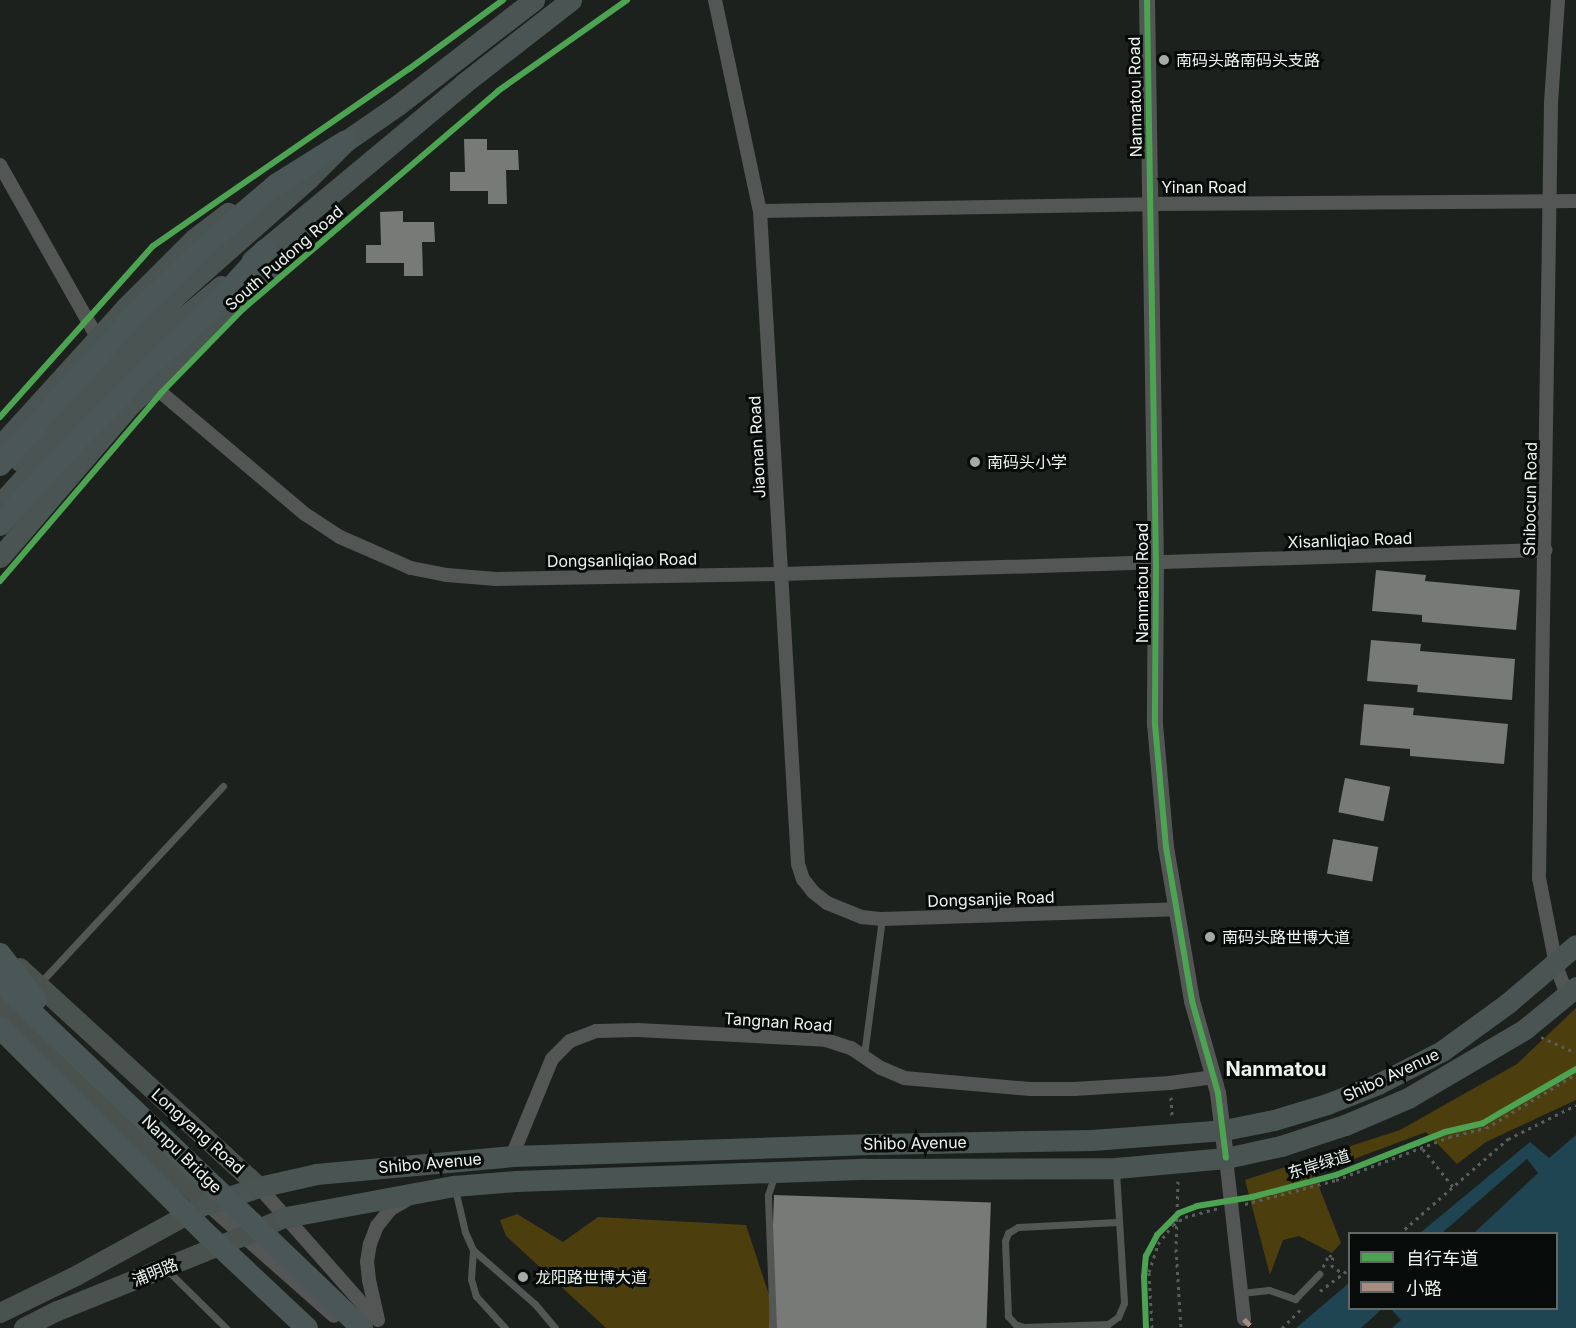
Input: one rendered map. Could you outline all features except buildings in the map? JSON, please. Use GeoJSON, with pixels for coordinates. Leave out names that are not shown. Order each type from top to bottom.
{"type":"FeatureCollection","features":[{"type":"Feature","properties":{"kind":"highway"},"geometry":{"type":"LineString","coordinates":[[0,465],[130,320],[216,236],[277,184],[346,141]]}},
{"type":"Feature","properties":{"kind":"highway"},"geometry":{"type":"LineString","coordinates":[[0,525],[75,442],[149,367],[215,306],[265,250]]}},
{"type":"Feature","properties":{"kind":"highway"},"geometry":{"type":"LineString","coordinates":[[0,952],[77,1053]]}},
{"type":"Feature","properties":{"kind":"highway","name":"Nanpu Bridge"},"geometry":{"type":"LineString","coordinates":[[0,982],[373,1325]]}},
{"type":"Feature","properties":{"kind":"highway"},"geometry":{"type":"LineString","coordinates":[[0,1028],[210,1237],[307,1328]]}},
{"type":"Feature","properties":{"kind":"main road"},"geometry":{"type":"LineString","coordinates":[[0,484],[63,412],[180,292],[308,179],[346,141],[398,105],[534,0]]}},
{"type":"Feature","properties":{"kind":"main road","name":"South Pudong Road"},"geometry":{"type":"LineString","coordinates":[[0,504],[80,416],[159,338],[463,84],[571,0]]}},
{"type":"Feature","properties":{"kind":"main road"},"geometry":{"type":"LineString","coordinates":[[0,446],[194,239],[296,160],[398,105]]}},
{"type":"Feature","properties":{"kind":"main road","name":"South Pudong Road"},"geometry":{"type":"LineString","coordinates":[[0,557],[105,432],[273,266],[344,183]]}},
{"type":"Feature","properties":{"kind":"main road","name":"Shibo Avenue"},"geometry":{"type":"LineString","coordinates":[[207,1204],[259,1187],[316,1174],[512,1156],[878,1144],[1092,1140],[1173,1136],[1224,1130],[1285,1116],[1378,1084],[1442,1051],[1556,965],[1576,945]]}},
{"type":"Feature","properties":{"kind":"main road","name":"Longyang Road"},"geometry":{"type":"LineString","coordinates":[[0,952],[259,1187]]}},
{"type":"Feature","properties":{"kind":"main road","name":"Shibo Avenue"},"geometry":{"type":"LineString","coordinates":[[286,1217],[454,1186],[516,1181],[866,1169],[1116,1168],[1226,1158],[1281,1146],[1335,1129],[1408,1098],[1525,1029],[1571,991]]}},
{"type":"Feature","properties":{"kind":"main road"},"geometry":{"type":"LineString","coordinates":[[0,1003],[102,1106],[207,1204]]}},
{"type":"Feature","properties":{"kind":"main road","name":"浦明路"},"geometry":{"type":"LineString","coordinates":[[0,1313],[76,1276],[207,1204]]}},
{"type":"Feature","properties":{"kind":"main road","name":"浦明路"},"geometry":{"type":"LineString","coordinates":[[24,1328],[58,1311],[286,1217]]}},
{"type":"Feature","properties":{"kind":"street","name":"Jiaonan Road"},"geometry":{"type":"LineString","coordinates":[[715,0],[760,211],[798,864],[803,879],[813,892]]}},
{"type":"Feature","properties":{"kind":"street","name":"Nanmatou Road"},"geometry":{"type":"LineString","coordinates":[[1147,0],[1156,564],[1155,724],[1166,847],[1191,1001],[1214,1077],[1224,1130],[1226,1158]]}},
{"type":"Feature","properties":{"kind":"street","name":"Shibocun Road"},"geometry":{"type":"LineString","coordinates":[[1558,0],[1551,92],[1546,550],[1539,878],[1556,965],[1571,991]]}},
{"type":"Feature","properties":{"kind":"street"},"geometry":{"type":"LineString","coordinates":[[0,165],[98,339]]}},
{"type":"Feature","properties":{"kind":"street","name":"Yinan Road"},"geometry":{"type":"LineString","coordinates":[[760,211],[1151,204],[1576,201]]}},
{"type":"Feature","properties":{"kind":"street","name":"Dongsanliqiao Road"},"geometry":{"type":"LineString","coordinates":[[152,384],[305,514],[340,537],[376,555],[411,568],[447,575],[496,579],[1156,564]]}},
{"type":"Feature","properties":{"kind":"street","name":"Xisanliqiao Road"},"geometry":{"type":"LineString","coordinates":[[1156,564],[1546,550]]}},
{"type":"Feature","properties":{"kind":"street","name":"Dongsanjie Road"},"geometry":{"type":"LineString","coordinates":[[813,892],[844,912],[882,919],[1176,909]]}},
{"type":"Feature","properties":{"kind":"street","name":"Tangnan Road"},"geometry":{"type":"LineString","coordinates":[[512,1156],[552,1059],[570,1041],[582,1034],[596,1031],[638,1030],[809,1038],[839,1043],[864,1055],[881,1068],[904,1078],[1054,1090],[1170,1083],[1214,1077]]}},
{"type":"Feature","properties":{"kind":"street"},"geometry":{"type":"LineString","coordinates":[[1226,1158],[1244,1318]]}},
{"type":"Feature","properties":{"kind":"street"},"geometry":{"type":"LineString","coordinates":[[373,1325],[367,1262],[377,1226],[391,1209],[410,1198],[454,1186]]}},
{"type":"Feature","properties":{"kind":"street","name":"Longyang Road"},"geometry":{"type":"LineString","coordinates":[[259,1187],[373,1325]]}},
{"type":"Feature","properties":{"kind":"street"},"geometry":{"type":"LineString","coordinates":[[207,1204],[348,1328]]}},
{"type":"Feature","properties":{"kind":"lane"},"geometry":{"type":"LineString","coordinates":[[39,985],[223,786]]}},
{"type":"Feature","properties":{"kind":"lane"},"geometry":{"type":"LineString","coordinates":[[864,1055],[882,919]]}},
{"type":"Feature","properties":{"kind":"lane"},"geometry":{"type":"LineString","coordinates":[[1116,1168],[1124,1303],[1118,1317],[1108,1324],[1024,1327],[1015,1324],[1008,1316],[1005,1241],[1008,1233],[1017,1227],[1118,1222]]}},
{"type":"Feature","properties":{"kind":"lane"},"geometry":{"type":"LineString","coordinates":[[772,1328],[768,1195],[775,1172]]}},
{"type":"Feature","properties":{"kind":"lane"},"geometry":{"type":"LineString","coordinates":[[454,1186],[465,1232],[473,1250],[536,1304],[555,1328]]}},
{"type":"Feature","properties":{"kind":"lane"},"geometry":{"type":"LineString","coordinates":[[473,1250],[471,1279],[476,1296],[504,1328]]}},
{"type":"Feature","properties":{"kind":"lane"},"geometry":{"type":"LineString","coordinates":[[165,1268],[226,1328]]}},
{"type":"Feature","properties":{"kind":"lane"},"geometry":{"type":"LineString","coordinates":[[1240,1293],[1269,1290],[1295,1299],[1319,1274]]}},
{"type":"Feature","properties":{"kind":"path"},"geometry":{"type":"LineString","coordinates":[[1525,1029],[1575,1052]]}},
{"type":"Feature","properties":{"kind":"path"},"geometry":{"type":"LineString","coordinates":[[1504,1115],[1576,1074]]}},
{"type":"Feature","properties":{"kind":"path"},"geometry":{"type":"LineString","coordinates":[[1170,1083],[1173,1136]]}},
{"type":"Feature","properties":{"kind":"path"},"geometry":{"type":"LineString","coordinates":[[1400,1232],[1454,1188],[1508,1139],[1576,1105]]}},
{"type":"Feature","properties":{"kind":"path"},"geometry":{"type":"LineString","coordinates":[[1235,1205],[1336,1180],[1419,1145],[1454,1188]]}},
{"type":"Feature","properties":{"kind":"path"},"geometry":{"type":"LineString","coordinates":[[1177,1164],[1179,1188],[1176,1249],[1180,1328]]}},
{"type":"Feature","properties":{"kind":"path"},"geometry":{"type":"LineString","coordinates":[[1146,1328],[1144,1266],[1156,1235],[1179,1213],[1197,1206],[1221,1205]]}},
{"type":"Feature","properties":{"kind":"path"},"geometry":{"type":"LineString","coordinates":[[1152,1328],[1149,1272],[1158,1244],[1173,1225],[1185,1217],[1221,1205]]}},
{"type":"Feature","properties":{"kind":"path"},"geometry":{"type":"LineString","coordinates":[[1319,1274],[1329,1255],[1333,1257],[1330,1265],[1342,1273]]}},
{"type":"Feature","properties":{"kind":"path"},"geometry":{"type":"LineString","coordinates":[[1315,1295],[1348,1269]]}},
{"type":"Feature","properties":{"kind":"path"},"geometry":{"type":"LineString","coordinates":[[1282,1328],[1307,1303]]}},
{"type":"Feature","properties":{"kind":"shaded area"},"geometry":{"type":"Polygon","coordinates":[[[1576,1008],[1576,1100],[1486,1142],[1457,1164],[1426,1132],[1314,1174],[1341,1243],[1332,1253],[1299,1236],[1283,1240],[1270,1275],[1245,1180],[1400,1130],[1517,1064],[1576,1008]]]}},
{"type":"Feature","properties":{"kind":"shaded area"},"geometry":{"type":"Polygon","coordinates":[[[517,1214],[563,1242],[598,1217],[746,1225],[773,1307],[773,1328],[606,1328],[506,1236],[500,1220],[517,1214]]]}},
{"type":"Feature","properties":{"kind":"water"},"geometry":{"type":"Polygon","coordinates":[[[1576,1135],[1576,1328],[1296,1328],[1348,1284],[1348,1310],[1558,1310],[1558,1232],[1421,1232],[1530,1142],[1549,1158],[1576,1135]]]}},
{"type":"Feature","properties":{"kind":"pier"},"geometry":{"type":"Polygon","coordinates":[[[1527,1159],[1538,1173],[1475,1232],[1443,1232],[1527,1159]]]}},
{"type":"Feature","properties":{"kind":"pier"},"geometry":{"type":"Polygon","coordinates":[[[1381,1310],[1392,1310],[1401,1320],[1392,1328],[1361,1328],[1381,1310]]]}},
{"type":"Feature","properties":{"kind":"marked path"},"geometry":{"type":"LineString","coordinates":[[1244,1319],[1253,1328]]}},
{"type":"Feature","properties":{"kind":"cycle path"},"geometry":{"type":"LineString","coordinates":[[0,417],[153,246],[409,69],[503,0]]}},
{"type":"Feature","properties":{"kind":"cycle path"},"geometry":{"type":"LineString","coordinates":[[0,581],[161,393],[243,309],[498,91],[627,0]]}},
{"type":"Feature","properties":{"kind":"cycle path"},"geometry":{"type":"LineString","coordinates":[[1147,0],[1156,564],[1155,724],[1166,847],[1192,1001],[1218,1093],[1226,1158]]}},
{"type":"Feature","properties":{"kind":"cycle path","name":"东岸绿道"},"geometry":{"type":"LineString","coordinates":[[1146,1328],[1144,1277],[1146,1256],[1157,1235],[1179,1213],[1197,1206],[1252,1197],[1336,1175],[1445,1132],[1483,1123],[1576,1069]]}},
{"type":"Feature","properties":{"kind":"place","name":"南码头路南码头支路"},"geometry":{"type":"Point","coordinates":[1164,60]}},
{"type":"Feature","properties":{"kind":"place","name":"南码头小学"},"geometry":{"type":"Point","coordinates":[975,462]}},
{"type":"Feature","properties":{"kind":"place","name":"南码头路世博大道"},"geometry":{"type":"Point","coordinates":[1210,937]}},
{"type":"Feature","properties":{"kind":"place","name":"龙阳路世博大道"},"geometry":{"type":"Point","coordinates":[523,1277]}},
{"type":"Feature","properties":{"kind":"district","name":"Nanmatou"},"geometry":{"type":"Point","coordinates":[1276,1069]}}]}
